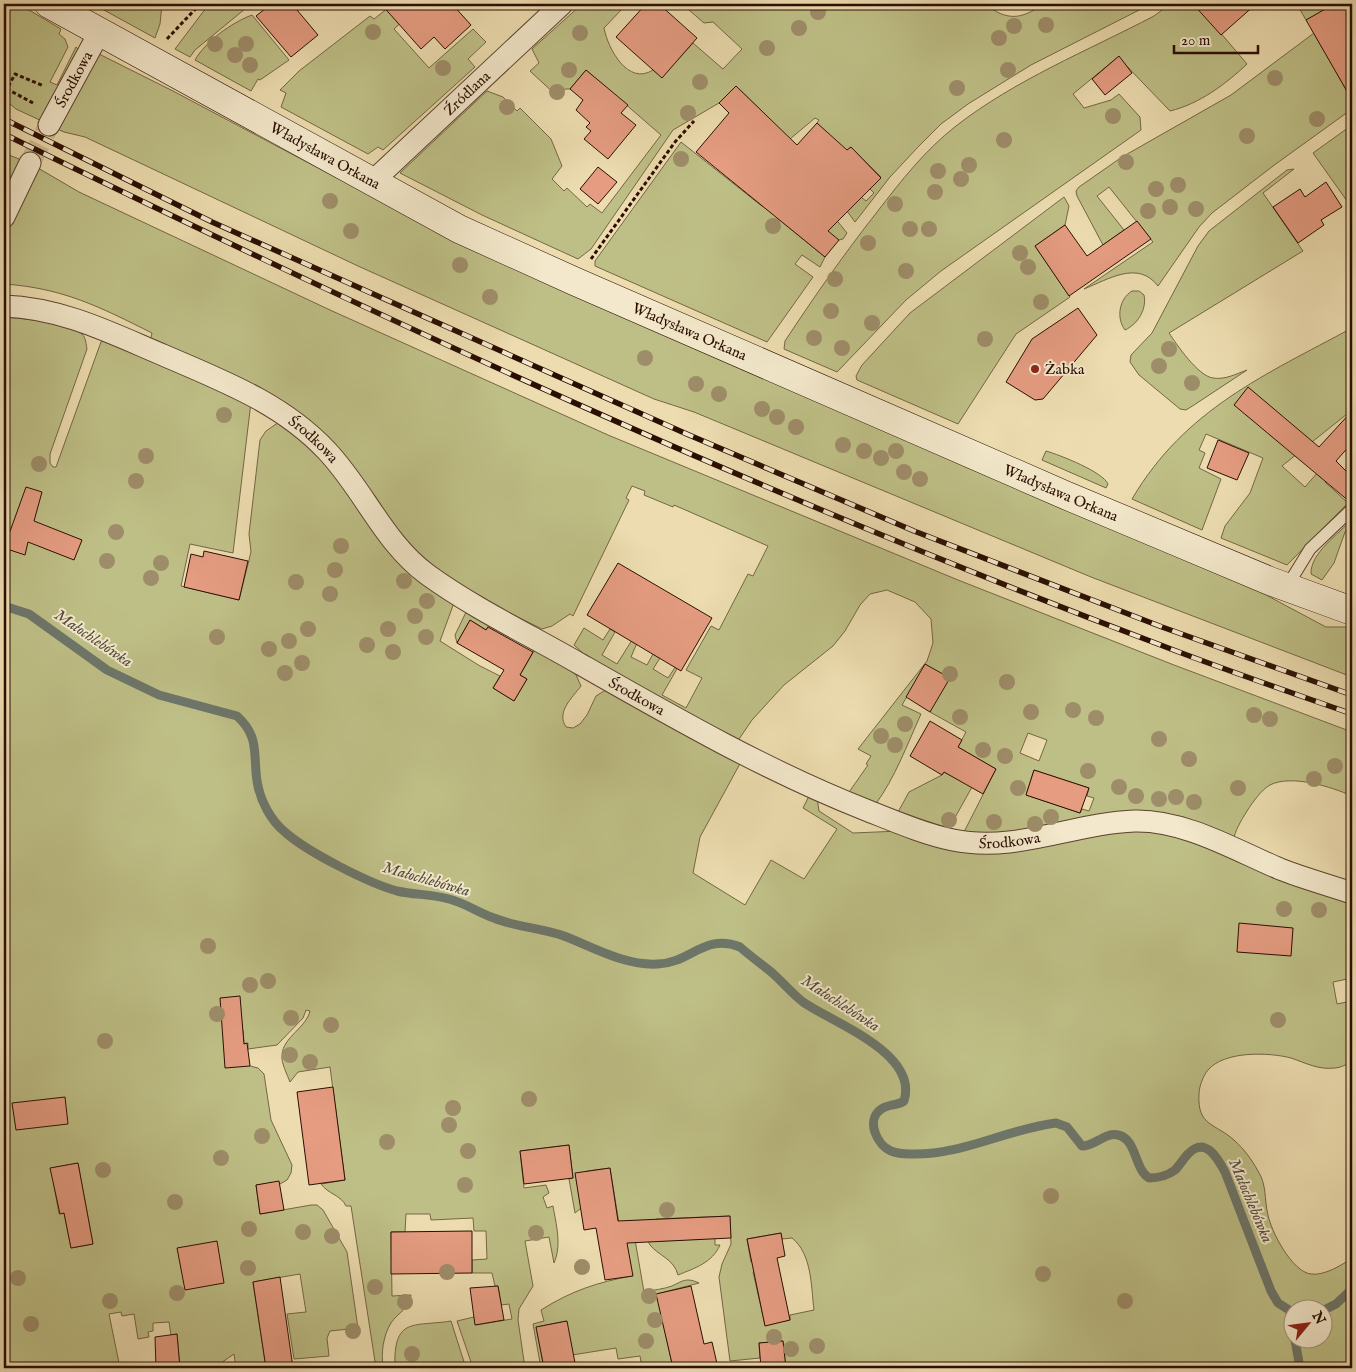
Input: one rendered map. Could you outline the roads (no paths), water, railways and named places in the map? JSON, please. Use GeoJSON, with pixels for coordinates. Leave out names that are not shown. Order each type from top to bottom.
{"type":"FeatureCollection","features":[{"type":"Feature","properties":{"kind":"street","name":"Władysława Orkana"},"geometry":{"type":"LineString","coordinates":[[49,4],[459,228],[574,281],[1074,499],[1286,588],[1352,612]]}},
{"type":"Feature","properties":{"kind":"street","name":"Źródlana"},"geometry":{"type":"LineString","coordinates":[[372,182],[562,4]]}},
{"type":"Feature","properties":{"kind":"street","name":"Środkowa"},"geometry":{"type":"LineString","coordinates":[[52,120],[99,33]]}},
{"type":"Feature","properties":{"kind":"street"},"geometry":{"type":"LineString","coordinates":[[4,217],[30,164]]}},
{"type":"Feature","properties":{"kind":"street","name":"Środkowa"},"geometry":{"type":"LineString","coordinates":[[4,306],[63,315],[98,326],[261,398],[306,429],[343,468],[395,544],[427,575],[465,599],[698,730],[841,801],[952,840],[972,843],[1026,840],[1136,821],[1162,824],[1193,832],[1285,871],[1352,893]]}},
{"type":"Feature","properties":{"kind":"lane"},"geometry":{"type":"LineString","coordinates":[[1286,588],[1310,549],[1352,509]]}},
{"type":"Feature","properties":{"kind":"waterway","name":"Małochlebówka"},"geometry":{"type":"LineString","coordinates":[[4,606],[29,614],[107,670],[159,695],[237,716],[249,731],[252,739],[258,788],[271,817],[296,841],[323,858],[355,874],[397,891],[443,897],[502,921],[564,936],[610,955],[633,962],[646,964],[669,962],[707,946],[717,944],[740,947],[803,1002],[870,1041],[887,1054],[899,1068],[905,1084],[904,1101],[883,1108],[874,1120],[875,1132],[881,1144],[891,1151],[910,1154],[947,1151],[1038,1126],[1056,1123],[1067,1127],[1082,1146],[1091,1144],[1109,1135],[1118,1135],[1124,1138],[1129,1142],[1140,1168],[1149,1178],[1169,1174],[1194,1149],[1205,1148],[1214,1155],[1225,1172],[1271,1291],[1278,1303],[1284,1307]]}},
{"type":"Feature","properties":{"kind":"waterway","name":"Małochlebówka"},"geometry":{"type":"LineString","coordinates":[[1334,1305],[1352,1289]]}},
{"type":"Feature","properties":{"kind":"waterway"},"geometry":{"type":"LineString","coordinates":[[1297,1350],[1300,1368]]}},
{"type":"Feature","properties":{"kind":"tunnel"},"geometry":{"type":"LineString","coordinates":[[30,163],[49,125]]}},
{"type":"Feature","properties":{"kind":"railway"},"geometry":{"type":"LineString","coordinates":[[4,119],[212,222],[689,435],[914,531],[1162,627],[1352,695]]}},
{"type":"Feature","properties":{"kind":"railway"},"geometry":{"type":"LineString","coordinates":[[4,134],[431,338],[719,466],[864,528],[1011,587],[1206,662],[1352,714]]}},
{"type":"Feature","properties":{"kind":"place","name":"Żabka"},"geometry":{"type":"Point","coordinates":[1035,369]}}]}
